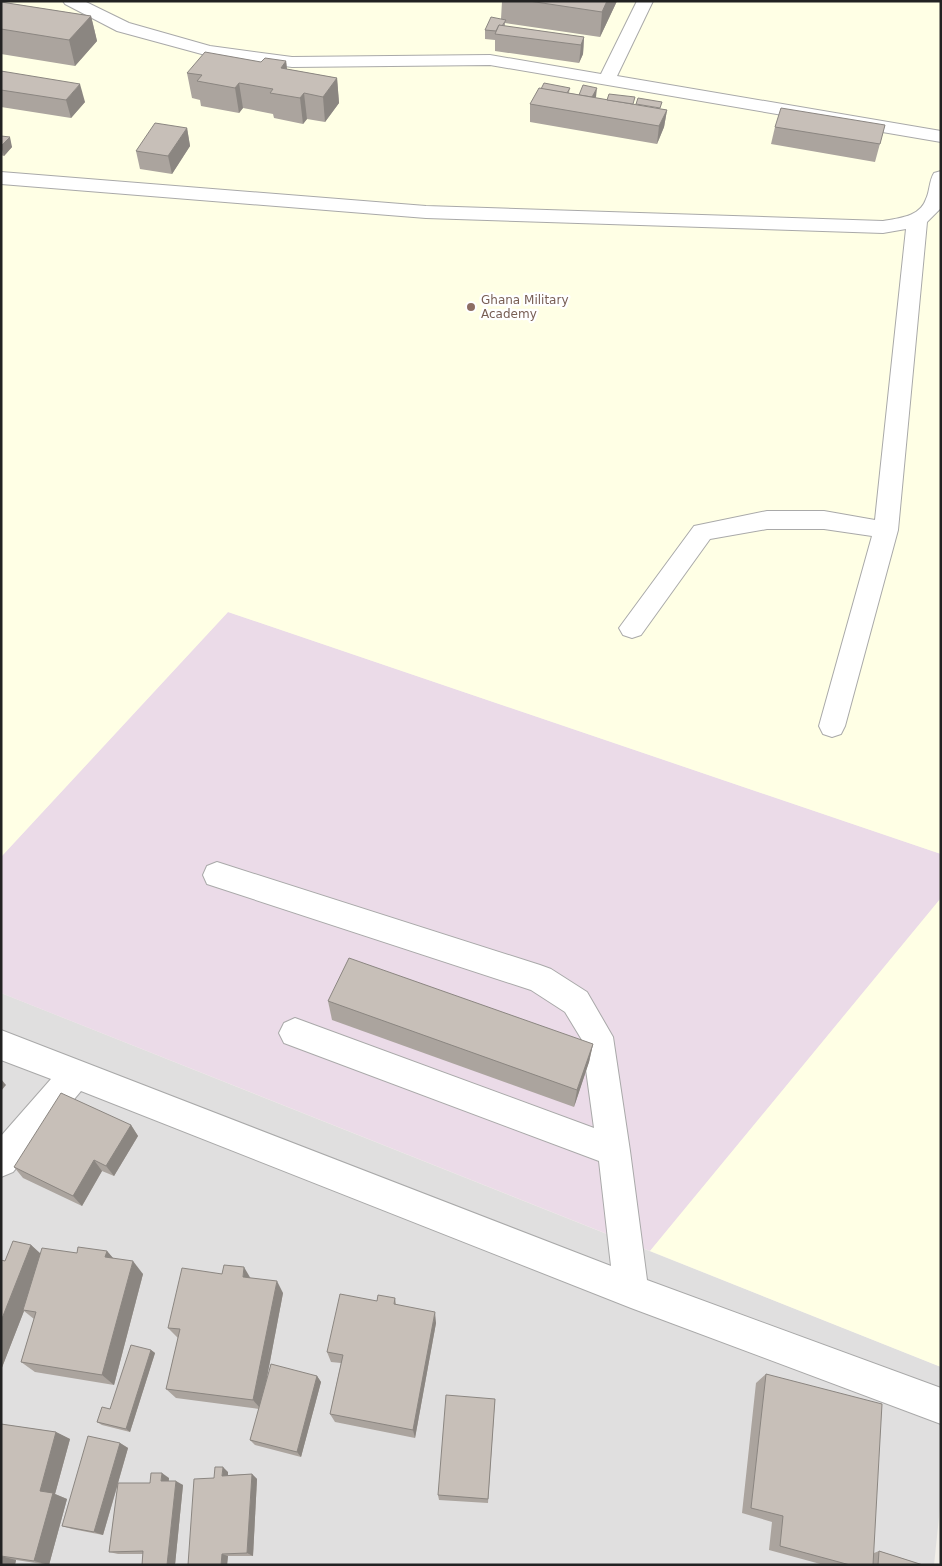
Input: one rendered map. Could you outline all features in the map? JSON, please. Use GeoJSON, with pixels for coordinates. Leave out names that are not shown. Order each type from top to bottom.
{"type":"FeatureCollection","features":[{"type":"Feature","properties":{"kind":"street"},"geometry":{"type":"LineString","coordinates":[[71,1],[123,27],[209,52],[292,62],[490,60],[941,137]]}},
{"type":"Feature","properties":{"kind":"street"},"geometry":{"type":"LineString","coordinates":[[606,81],[646,1]]}},
{"type":"Feature","properties":{"kind":"street"},"geometry":{"type":"LineString","coordinates":[[1,178],[426,212],[883,227],[917,221],[935,203],[941,177]]}},
{"type":"Feature","properties":{"kind":"street"},"geometry":{"type":"LineString","coordinates":[[832,726],[886,530],[917,221]]}},
{"type":"Feature","properties":{"kind":"street"},"geometry":{"type":"LineString","coordinates":[[632,628],[702,532],[767,520],[824,520],[886,530]]}},
{"type":"Feature","properties":{"kind":"street"},"geometry":{"type":"LineString","coordinates":[[217,875],[540,980],[576,1002],[597,1037],[614,1151],[631,1291]]}},
{"type":"Feature","properties":{"kind":"street"},"geometry":{"type":"LineString","coordinates":[[294,1033],[614,1151]]}},
{"type":"Feature","properties":{"kind":"street"},"geometry":{"type":"LineString","coordinates":[[1,1045],[631,1291],[941,1406]]}},
{"type":"Feature","properties":{"kind":"street"},"geometry":{"type":"LineString","coordinates":[[1,1161],[76,1074]]}},
{"type":"Feature","properties":{"kind":"shaded area","name":"Ghana Military Academy"},"geometry":{"type":"Polygon","coordinates":[[[1,1],[941,1],[941,854],[228,612],[1,857],[1,1]]]}},
{"type":"Feature","properties":{"kind":"shaded area"},"geometry":{"type":"Polygon","coordinates":[[[228,612],[941,854],[941,898],[650,1251],[1,993],[1,857],[228,612]]]}},
{"type":"Feature","properties":{"kind":"shaded area"},"geometry":{"type":"Polygon","coordinates":[[[941,898],[941,1367],[650,1251],[941,898]]]}},
{"type":"Feature","properties":{"kind":"shaded area"},"geometry":{"type":"Polygon","coordinates":[[[1,993],[941,1367],[941,1498],[934,1565],[1,1565],[1,993]]]}},
{"type":"Feature","properties":{"kind":"building"},"geometry":{"type":"Polygon","coordinates":[[[529,1],[607,1],[602,12],[529,1]]]}},
{"type":"Feature","properties":{"kind":"building"},"geometry":{"type":"Polygon","coordinates":[[[1,2],[91,16],[69,40],[1,29],[1,2]]]}},
{"type":"Feature","properties":{"kind":"building"},"geometry":{"type":"Polygon","coordinates":[[[491,17],[506,20],[502,26],[499,25],[496,31],[485,30],[491,17]]]}},
{"type":"Feature","properties":{"kind":"building"},"geometry":{"type":"Polygon","coordinates":[[[499,25],[584,37],[581,45],[495,34],[499,25]]]}},
{"type":"Feature","properties":{"kind":"building"},"geometry":{"type":"Polygon","coordinates":[[[205,52],[261,62],[265,58],[286,61],[281,68],[337,78],[323,97],[304,93],[300,98],[270,93],[273,89],[239,83],[235,88],[197,81],[202,75],[187,73],[205,52]]]}},
{"type":"Feature","properties":{"kind":"building"},"geometry":{"type":"Polygon","coordinates":[[[1,71],[80,84],[66,100],[1,90],[1,71]]]}},
{"type":"Feature","properties":{"kind":"building"},"geometry":{"type":"Polygon","coordinates":[[[544,83],[570,88],[567,93],[541,89],[544,83]]]}},
{"type":"Feature","properties":{"kind":"building"},"geometry":{"type":"Polygon","coordinates":[[[583,85],[597,88],[592,97],[579,95],[583,85]]]}},
{"type":"Feature","properties":{"kind":"building"},"geometry":{"type":"Polygon","coordinates":[[[539,88],[667,110],[659,126],[530,104],[539,88]]]}},
{"type":"Feature","properties":{"kind":"building"},"geometry":{"type":"Polygon","coordinates":[[[609,94],[635,97],[633,104],[607,100],[609,94]]]}},
{"type":"Feature","properties":{"kind":"building"},"geometry":{"type":"Polygon","coordinates":[[[638,98],[662,102],[660,108],[636,104],[638,98]]]}},
{"type":"Feature","properties":{"kind":"building"},"geometry":{"type":"Polygon","coordinates":[[[781,108],[885,125],[880,144],[775,127],[781,108]]]}},
{"type":"Feature","properties":{"kind":"building"},"geometry":{"type":"Polygon","coordinates":[[[155,123],[187,128],[168,156],[136,151],[155,123]]]}},
{"type":"Feature","properties":{"kind":"building"},"geometry":{"type":"Polygon","coordinates":[[[1,136],[10,137],[1,146],[1,136]]]}},
{"type":"Feature","properties":{"kind":"building"},"geometry":{"type":"Polygon","coordinates":[[[349,958],[593,1044],[577,1090],[328,1001],[349,958]]]}},
{"type":"Feature","properties":{"kind":"building"},"geometry":{"type":"Polygon","coordinates":[[[61,1093],[131,1125],[106,1166],[94,1160],[73,1196],[14,1167],[61,1093]]]}},
{"type":"Feature","properties":{"kind":"building"},"geometry":{"type":"Polygon","coordinates":[[[13,1241],[31,1245],[1,1321],[1,1260],[5,1261],[13,1241]]]}},
{"type":"Feature","properties":{"kind":"building"},"geometry":{"type":"Polygon","coordinates":[[[78,1247],[107,1251],[105,1257],[133,1261],[102,1375],[21,1362],[36,1312],[23,1310],[42,1248],[77,1253],[78,1247]]]}},
{"type":"Feature","properties":{"kind":"building"},"geometry":{"type":"Polygon","coordinates":[[[224,1265],[244,1267],[243,1277],[277,1281],[253,1400],[166,1389],[180,1329],[168,1328],[182,1268],[222,1274],[224,1265]]]}},
{"type":"Feature","properties":{"kind":"building"},"geometry":{"type":"Polygon","coordinates":[[[340,1294],[377,1301],[378,1295],[395,1298],[394,1304],[435,1312],[413,1430],[330,1414],[343,1355],[327,1352],[340,1294]]]}},
{"type":"Feature","properties":{"kind":"building"},"geometry":{"type":"Polygon","coordinates":[[[131,1345],[151,1350],[126,1429],[97,1422],[102,1407],[110,1409],[131,1345]]]}},
{"type":"Feature","properties":{"kind":"building"},"geometry":{"type":"Polygon","coordinates":[[[271,1364],[317,1376],[297,1452],[250,1440],[271,1364]]]}},
{"type":"Feature","properties":{"kind":"building"},"geometry":{"type":"Polygon","coordinates":[[[766,1374],[882,1404],[873,1565],[850,1565],[780,1546],[783,1516],[751,1508],[766,1374]]]}},
{"type":"Feature","properties":{"kind":"building"},"geometry":{"type":"Polygon","coordinates":[[[446,1395],[495,1399],[488,1499],[438,1495],[446,1395]]]}},
{"type":"Feature","properties":{"kind":"building"},"geometry":{"type":"Polygon","coordinates":[[[1,1424],[56,1432],[40,1491],[53,1493],[34,1561],[1,1556],[1,1424]]]}},
{"type":"Feature","properties":{"kind":"building"},"geometry":{"type":"Polygon","coordinates":[[[88,1436],[120,1443],[94,1532],[62,1526],[88,1436]]]}},
{"type":"Feature","properties":{"kind":"building"},"geometry":{"type":"Polygon","coordinates":[[[215,1467],[223,1467],[222,1476],[252,1474],[247,1553],[222,1554],[221,1565],[188,1565],[194,1479],[214,1478],[215,1467]]]}},
{"type":"Feature","properties":{"kind":"building"},"geometry":{"type":"Polygon","coordinates":[[[151,1473],[162,1473],[161,1481],[176,1481],[167,1565],[142,1565],[143,1551],[109,1552],[118,1483],[150,1483],[151,1473]]]}},
{"type":"Feature","properties":{"kind":"building"},"geometry":{"type":"Polygon","coordinates":[[[879,1551],[923,1565],[878,1565],[879,1551]]]}},
{"type":"Feature","properties":{"kind":"place","name":"Ghana Military Academy"},"geometry":{"type":"Point","coordinates":[471,307]}}]}
